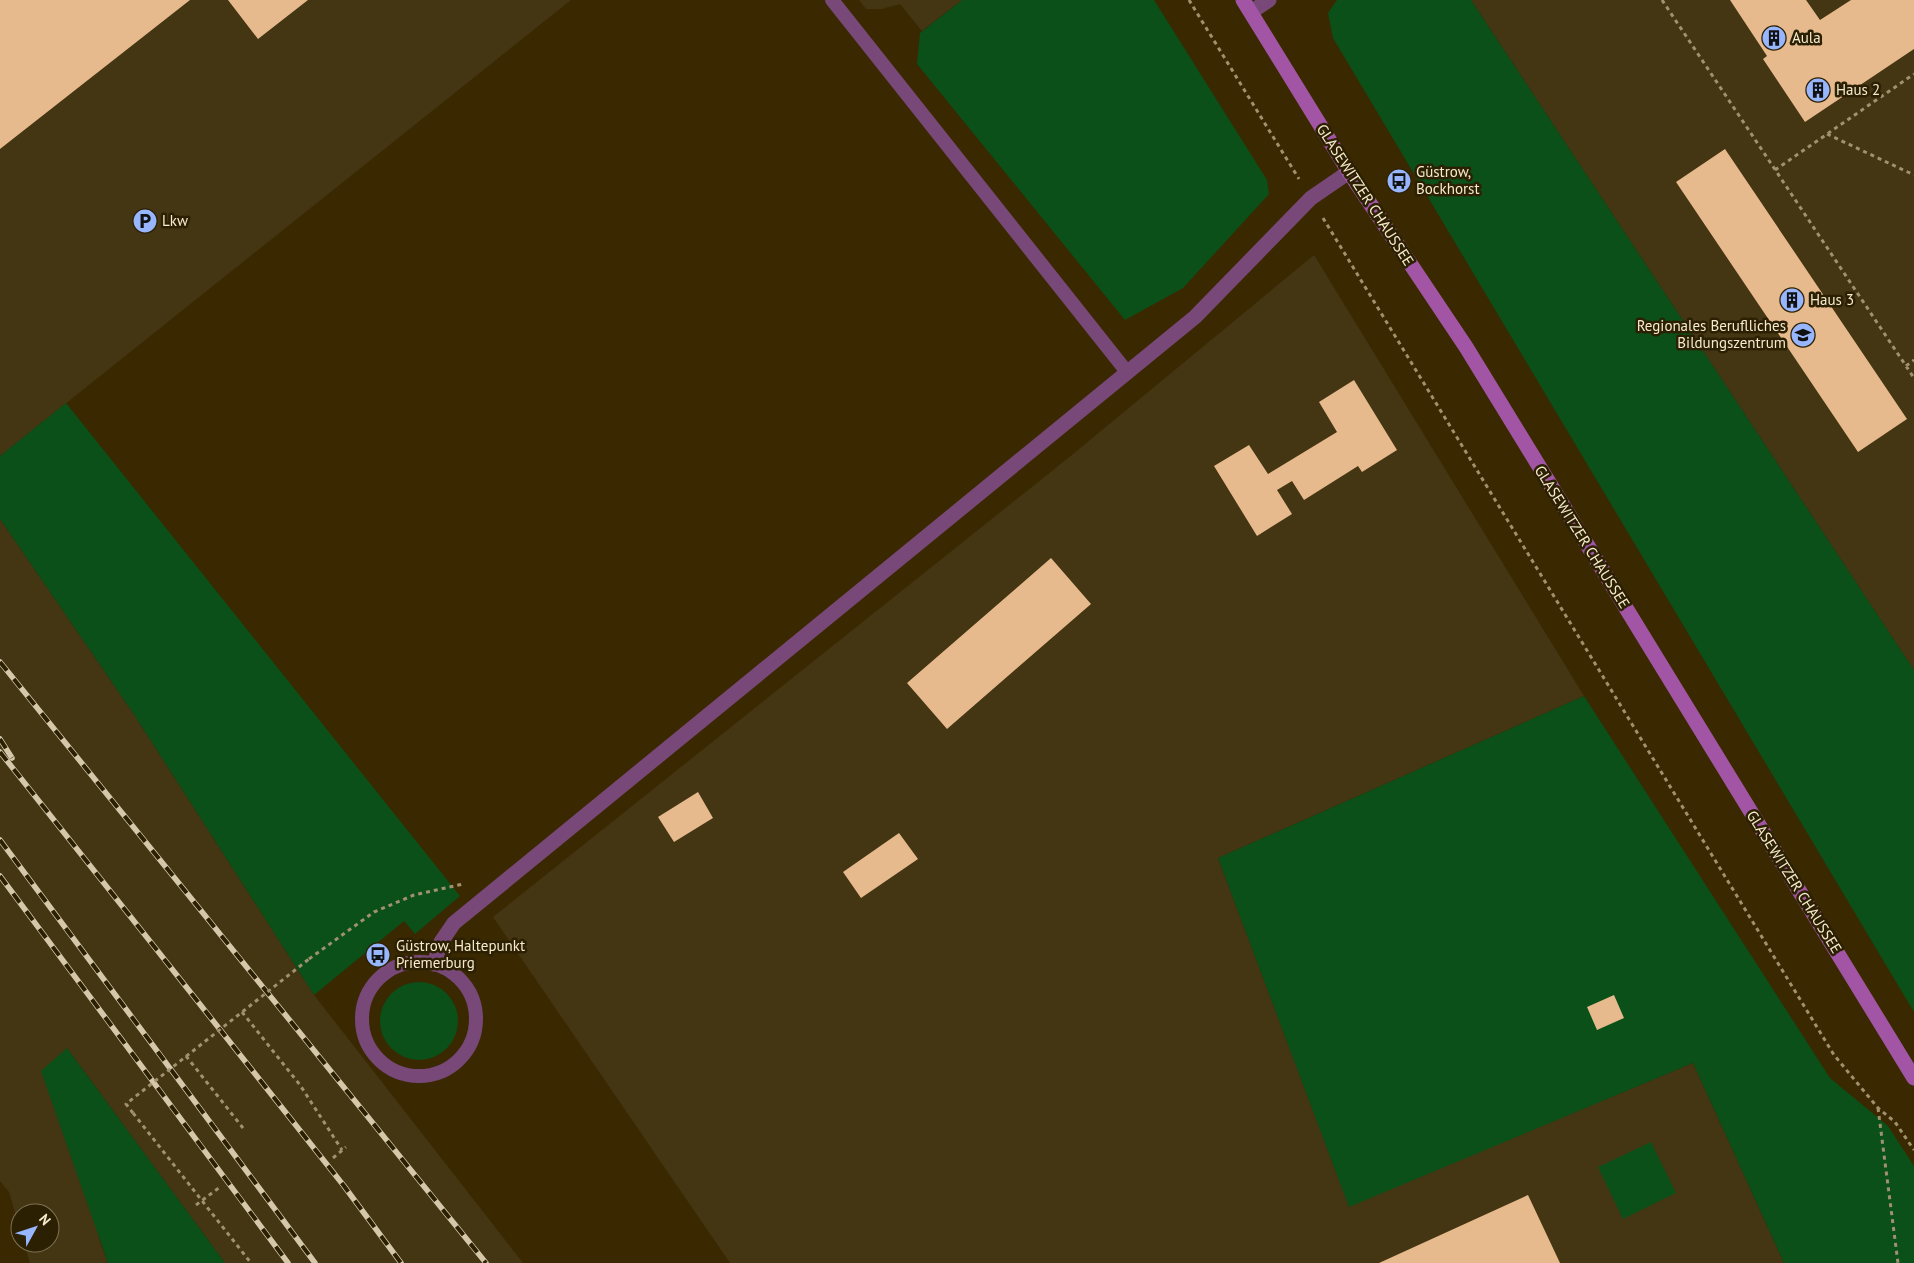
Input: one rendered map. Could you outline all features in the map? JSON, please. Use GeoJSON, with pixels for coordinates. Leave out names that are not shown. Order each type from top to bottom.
{"type":"FeatureCollection","features":[{"type":"Feature","properties":{"kind":"main road","name":"GLASEWITZER CHAUSSEE"},"geometry":{"type":"LineString","coordinates":[[1247,6],[1349,172],[1466,346],[1914,1078]]}},
{"type":"Feature","properties":{"kind":"street"},"geometry":{"type":"LineString","coordinates":[[1247,6],[1268,0]]}},
{"type":"Feature","properties":{"kind":"street"},"geometry":{"type":"LineString","coordinates":[[434,964],[441,942],[454,923],[1195,317],[1311,198],[1349,172]]}},
{"type":"Feature","properties":{"kind":"lane"},"geometry":{"type":"LineString","coordinates":[[832,0],[1127,372]]}},
{"type":"Feature","properties":{"kind":"lane"},"geometry":{"type":"LineString","coordinates":[[417,962],[434,964],[451,972],[464,984],[472,999],[476,1017],[474,1034],[462,1056],[442,1071],[428,1075],[412,1076],[397,1072],[381,1062],[369,1047],[362,1029],[362,1009],[369,991],[381,976],[398,966],[417,962]]}},
{"type":"Feature","properties":{"kind":"path"},"geometry":{"type":"LineString","coordinates":[[1189,0],[1834,1055],[1878,1108],[1895,1122],[1914,1150]]}},
{"type":"Feature","properties":{"kind":"path"},"geometry":{"type":"LineString","coordinates":[[1662,0],[1914,378]]}},
{"type":"Feature","properties":{"kind":"path"},"geometry":{"type":"LineString","coordinates":[[1775,170],[1914,74]]}},
{"type":"Feature","properties":{"kind":"path"},"geometry":{"type":"LineString","coordinates":[[1826,134],[1914,175]]}},
{"type":"Feature","properties":{"kind":"path"},"geometry":{"type":"LineString","coordinates":[[1906,366],[1914,360]]}},
{"type":"Feature","properties":{"kind":"path"},"geometry":{"type":"LineString","coordinates":[[251,1263],[126,1104],[309,959],[374,912],[414,895],[470,882]]}},
{"type":"Feature","properties":{"kind":"path"},"geometry":{"type":"LineString","coordinates":[[242,1012],[300,1085],[342,1150]]}},
{"type":"Feature","properties":{"kind":"path"},"geometry":{"type":"LineString","coordinates":[[186,1056],[243,1128]]}},
{"type":"Feature","properties":{"kind":"path"},"geometry":{"type":"LineString","coordinates":[[1878,1108],[1898,1263]]}},
{"type":"Feature","properties":{"kind":"path"},"geometry":{"type":"LineString","coordinates":[[332,1158],[346,1147]]}},
{"type":"Feature","properties":{"kind":"path"},"geometry":{"type":"LineString","coordinates":[[196,1205],[220,1186]]}},
{"type":"Feature","properties":{"kind":"shaded area"},"geometry":{"type":"Polygon","coordinates":[[[0,0],[571,0],[0,456],[0,0]]]}},
{"type":"Feature","properties":{"kind":"shaded area"},"geometry":{"type":"Polygon","coordinates":[[[859,0],[962,0],[922,31],[900,4],[882,9],[866,9],[859,0]]]}},
{"type":"Feature","properties":{"kind":"shaded area","name":"Regionales Beruflliches Bildungszentrum"},"geometry":{"type":"Polygon","coordinates":[[[1471,0],[1914,0],[1914,670],[1471,0]]]}},
{"type":"Feature","properties":{"kind":"shaded area"},"geometry":{"type":"Polygon","coordinates":[[[1314,255],[1584,696],[1218,858],[1349,1206],[1693,1063],[1784,1263],[730,1263],[493,917],[1067,459],[1314,255]]]}},
{"type":"Feature","properties":{"kind":"shaded area"},"geometry":{"type":"Polygon","coordinates":[[[0,519],[133,713],[314,995],[523,1263],[225,1263],[67,1048],[99,1239],[108,1263],[30,1263],[27,1253],[60,1253],[60,1203],[12,1203],[9,1192],[0,1181],[0,519]]]}},
{"type":"Feature","properties":{"kind":"green space"},"geometry":{"type":"Polygon","coordinates":[[[962,0],[1154,0],[1267,180],[1269,194],[1183,288],[1125,320],[917,64],[920,33],[962,0]]]}},
{"type":"Feature","properties":{"kind":"green space"},"geometry":{"type":"Polygon","coordinates":[[[1337,0],[1471,0],[1914,670],[1914,1012],[1333,38],[1328,13],[1337,0]]]}},
{"type":"Feature","properties":{"kind":"green space"},"geometry":{"type":"Polygon","coordinates":[[[66,403],[460,896],[415,934],[404,921],[314,995],[133,713],[0,519],[0,456],[66,403]]]}},
{"type":"Feature","properties":{"kind":"green space"},"geometry":{"type":"Polygon","coordinates":[[[1584,696],[1830,1078],[1888,1126],[1914,1166],[1914,1263],[1784,1263],[1693,1063],[1349,1207],[1218,858],[1584,696]]]}},
{"type":"Feature","properties":{"kind":"green space"},"geometry":{"type":"Polygon","coordinates":[[[411,982],[427,982],[441,988],[452,999],[458,1013],[458,1029],[452,1043],[441,1054],[427,1060],[411,1060],[397,1054],[386,1043],[380,1029],[380,1013],[386,999],[397,988],[411,982]]]}},
{"type":"Feature","properties":{"kind":"green space"},"geometry":{"type":"Polygon","coordinates":[[[67,1048],[225,1263],[108,1263],[41,1071],[67,1048]]]}},
{"type":"Feature","properties":{"kind":"green space"},"geometry":{"type":"Polygon","coordinates":[[[1651,1142],[1676,1193],[1623,1219],[1598,1167],[1651,1142]]]}},
{"type":"Feature","properties":{"kind":"building"},"geometry":{"type":"Polygon","coordinates":[[[0,0],[190,0],[0,149],[0,0]]]}},
{"type":"Feature","properties":{"kind":"building"},"geometry":{"type":"Polygon","coordinates":[[[228,0],[308,0],[258,39],[228,0]]]}},
{"type":"Feature","properties":{"kind":"building","name":"Haus 2"},"geometry":{"type":"Polygon","coordinates":[[[1730,0],[1806,0],[1820,20],[1851,0],[1914,0],[1914,49],[1805,122],[1763,59],[1767,56],[1730,0]]]}},
{"type":"Feature","properties":{"kind":"building","name":"Haus 3"},"geometry":{"type":"Polygon","coordinates":[[[1725,149],[1907,419],[1858,452],[1676,182],[1725,149]]]}},
{"type":"Feature","properties":{"kind":"building"},"geometry":{"type":"Polygon","coordinates":[[[1354,380],[1397,450],[1362,472],[1358,466],[1304,500],[1292,481],[1277,490],[1292,514],[1257,536],[1214,466],[1249,445],[1268,474],[1337,432],[1319,402],[1354,380]]]}},
{"type":"Feature","properties":{"kind":"building"},"geometry":{"type":"Polygon","coordinates":[[[1051,558],[1091,604],[947,729],[907,683],[1051,558]]]}},
{"type":"Feature","properties":{"kind":"building"},"geometry":{"type":"Polygon","coordinates":[[[698,792],[713,818],[674,842],[658,817],[698,792]]]}},
{"type":"Feature","properties":{"kind":"building"},"geometry":{"type":"Polygon","coordinates":[[[899,833],[918,859],[861,898],[843,872],[899,833]]]}},
{"type":"Feature","properties":{"kind":"building"},"geometry":{"type":"Polygon","coordinates":[[[1614,995],[1624,1018],[1597,1030],[1587,1007],[1614,995]]]}},
{"type":"Feature","properties":{"kind":"building"},"geometry":{"type":"Polygon","coordinates":[[[1528,1195],[1560,1263],[1379,1263],[1528,1195]]]}},
{"type":"Feature","properties":{"kind":"railway"},"geometry":{"type":"LineString","coordinates":[[0,662],[486,1263]]}},
{"type":"Feature","properties":{"kind":"railway"},"geometry":{"type":"LineString","coordinates":[[0,739],[12,758]]}},
{"type":"Feature","properties":{"kind":"railway"},"geometry":{"type":"LineString","coordinates":[[0,752],[344,1186],[401,1263]]}},
{"type":"Feature","properties":{"kind":"railway"},"geometry":{"type":"LineString","coordinates":[[0,840],[315,1263]]}},
{"type":"Feature","properties":{"kind":"railway"},"geometry":{"type":"LineString","coordinates":[[0,876],[288,1263]]}},
{"type":"Feature","properties":{"kind":"place","name":"Aula"},"geometry":{"type":"Point","coordinates":[1774,38]}},
{"type":"Feature","properties":{"kind":"place","name":"Haus 2"},"geometry":{"type":"Point","coordinates":[1818,90]}},
{"type":"Feature","properties":{"kind":"place","name":"Güstrow, Bockhorst"},"geometry":{"type":"Point","coordinates":[1399,181]}},
{"type":"Feature","properties":{"kind":"place","name":"Lkw"},"geometry":{"type":"Point","coordinates":[145,221]}},
{"type":"Feature","properties":{"kind":"place","name":"Haus 3"},"geometry":{"type":"Point","coordinates":[1792,300]}},
{"type":"Feature","properties":{"kind":"place","name":"Regionales Beruflliches Bildungszentrum"},"geometry":{"type":"Point","coordinates":[1803,335]}},
{"type":"Feature","properties":{"kind":"place","name":"Güstrow, Haltepunkt Priemerburg"},"geometry":{"type":"Point","coordinates":[378,955]}}]}
